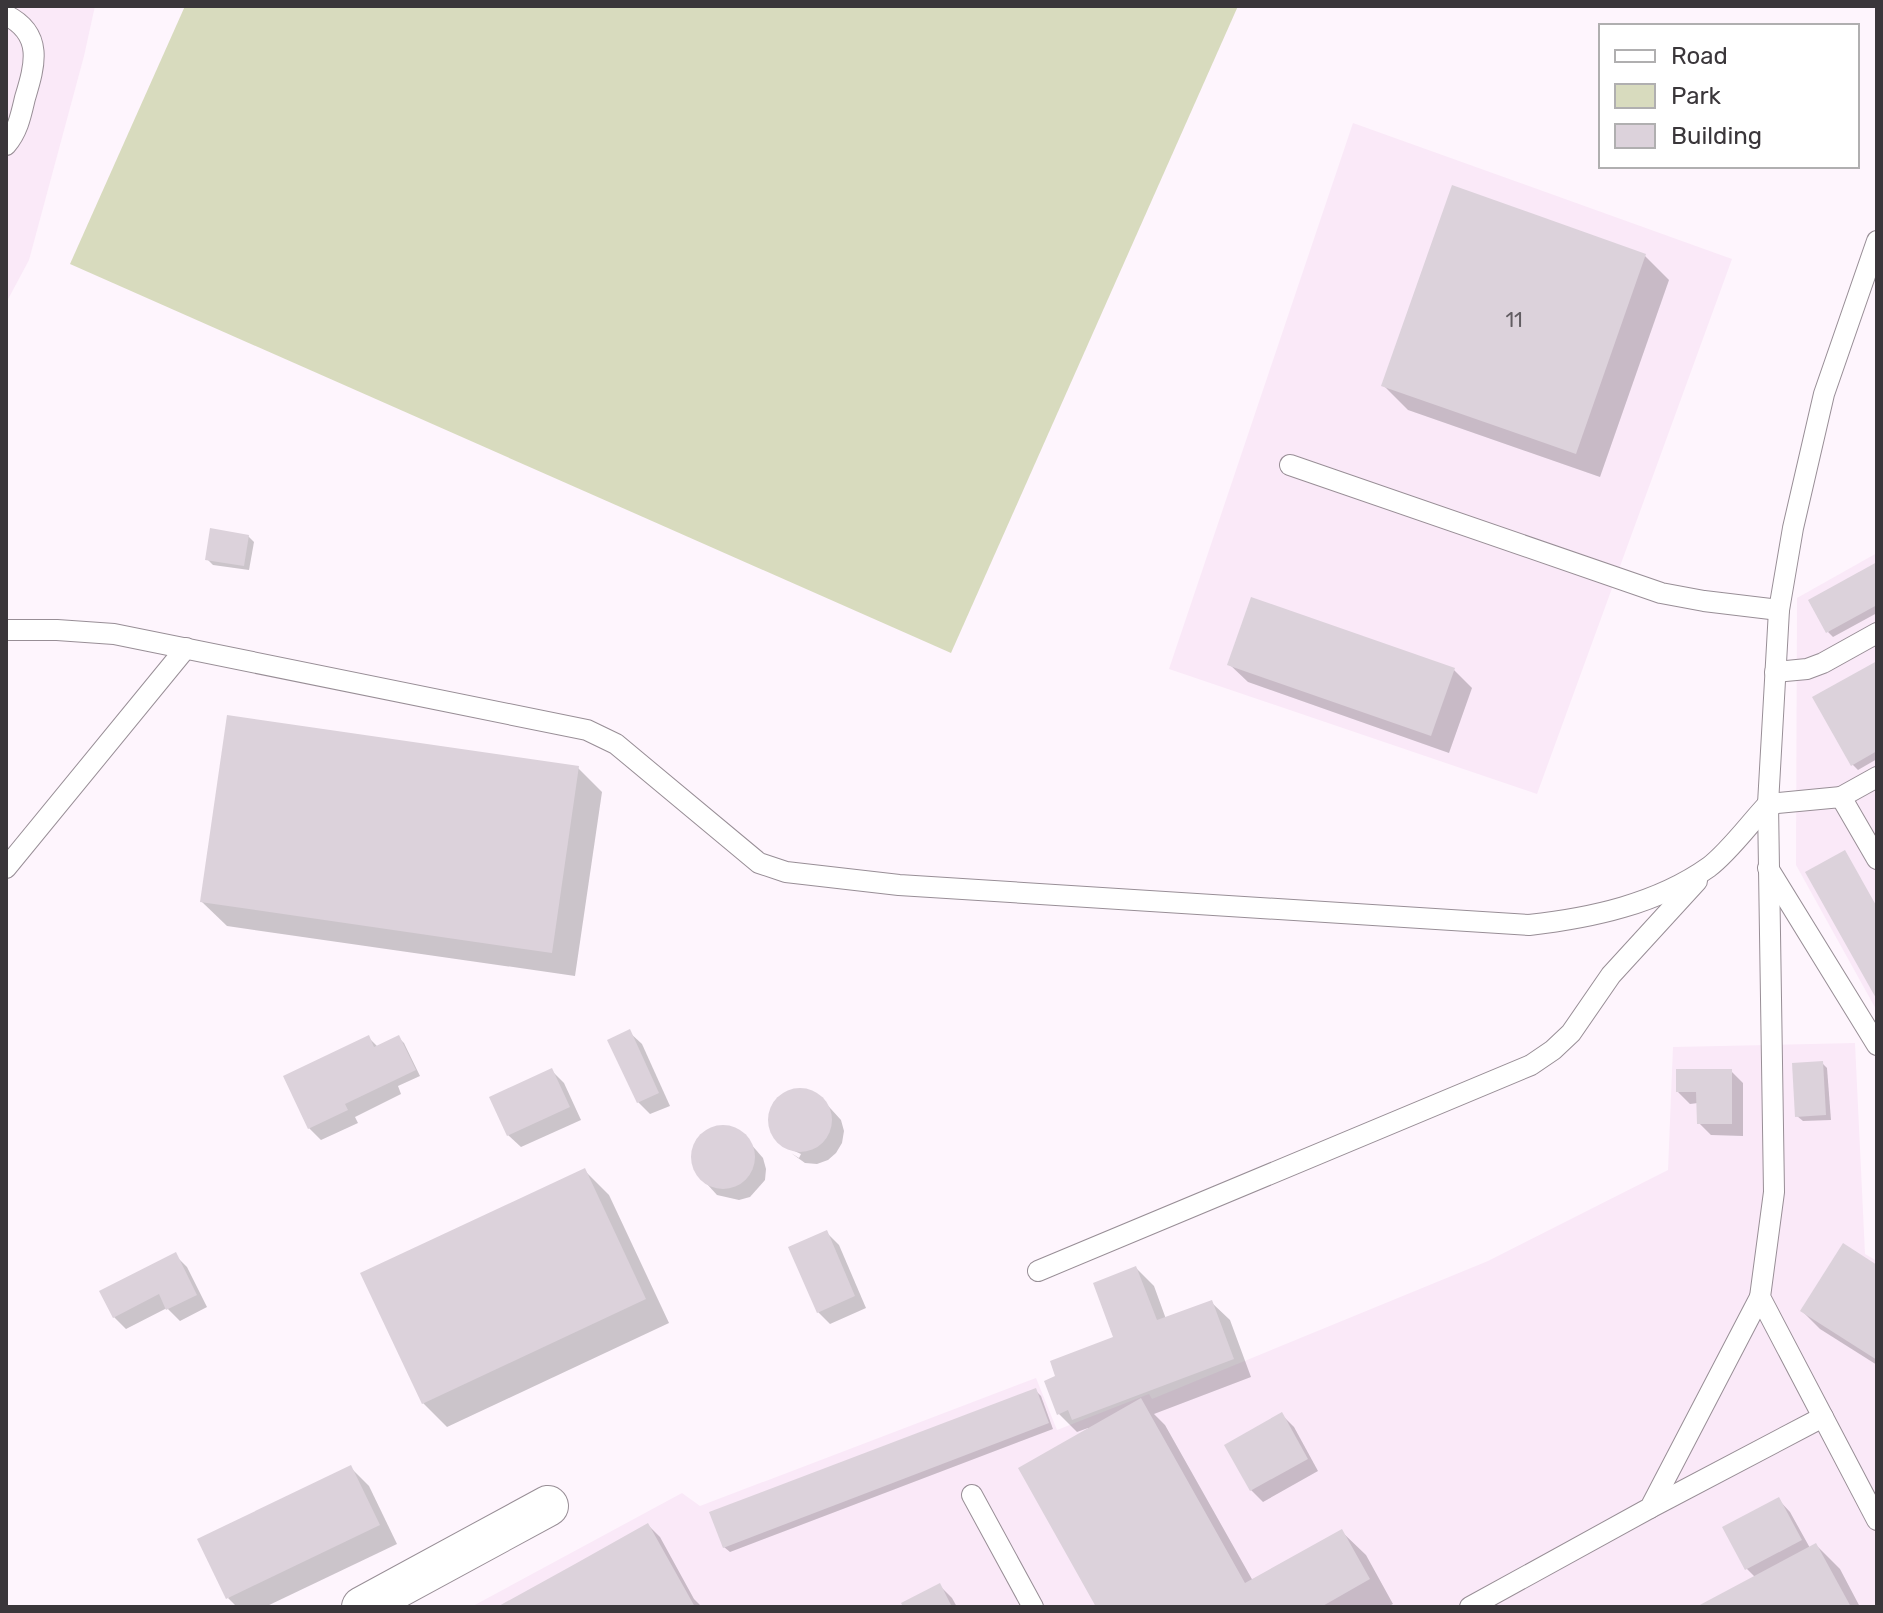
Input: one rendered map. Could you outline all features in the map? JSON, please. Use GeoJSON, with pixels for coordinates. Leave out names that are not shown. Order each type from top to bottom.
{"type":"FeatureCollection","features":[{"type":"Feature","properties":{"kind":"street"},"geometry":{"type":"LineString","coordinates":[[362,1607],[548,1506]]}},
{"type":"Feature","properties":{"kind":"lane"},"geometry":{"type":"LineString","coordinates":[[6,15],[29,35],[36,62],[15,134],[6,145]]}},
{"type":"Feature","properties":{"kind":"lane"},"geometry":{"type":"LineString","coordinates":[[1650,1508],[1760,1297],[1774,1192],[1768,804],[1779,610],[1793,528],[1824,394],[1877,241]]}},
{"type":"Feature","properties":{"kind":"lane"},"geometry":{"type":"LineString","coordinates":[[1290,465],[1661,593],[1779,610]]}},
{"type":"Feature","properties":{"kind":"lane"},"geometry":{"type":"LineString","coordinates":[[6,630],[114,634],[587,730],[616,744],[759,863],[786,872],[899,885],[1529,925],[1595,915],[1635,904],[1710,866]]}},
{"type":"Feature","properties":{"kind":"lane"},"geometry":{"type":"LineString","coordinates":[[1775,672],[1807,669],[1823,663],[1877,633]]}},
{"type":"Feature","properties":{"kind":"lane"},"geometry":{"type":"LineString","coordinates":[[6,868],[186,648]]}},
{"type":"Feature","properties":{"kind":"lane"},"geometry":{"type":"LineString","coordinates":[[1038,1271],[1531,1065],[1571,1033],[1611,975],[1768,804],[1841,797],[1877,777]]}},
{"type":"Feature","properties":{"kind":"lane"},"geometry":{"type":"LineString","coordinates":[[1841,797],[1877,859]]}},
{"type":"Feature","properties":{"kind":"lane"},"geometry":{"type":"LineString","coordinates":[[1768,868],[1877,1045]]}},
{"type":"Feature","properties":{"kind":"lane"},"geometry":{"type":"LineString","coordinates":[[1760,1297],[1877,1520]]}},
{"type":"Feature","properties":{"kind":"lane"},"geometry":{"type":"LineString","coordinates":[[1470,1607],[1823,1417]]}},
{"type":"Feature","properties":{"kind":"lane"},"geometry":{"type":"LineString","coordinates":[[972,1495],[1033,1607]]}},
{"type":"Feature","properties":{"kind":"shaded area"},"geometry":{"type":"Polygon","coordinates":[[[6,6],[95,6],[29,260],[6,303],[6,6]]]}},
{"type":"Feature","properties":{"kind":"shaded area"},"geometry":{"type":"Polygon","coordinates":[[[1353,123],[1732,259],[1537,794],[1169,669],[1353,123]]]}},
{"type":"Feature","properties":{"kind":"shaded area"},"geometry":{"type":"Polygon","coordinates":[[[1877,553],[1877,1011],[1796,865],[1797,598],[1877,553]]]}},
{"type":"Feature","properties":{"kind":"shaded area"},"geometry":{"type":"Polygon","coordinates":[[[1855,1043],[1865,1254],[1877,1261],[1877,1607],[471,1607],[682,1493],[700,1506],[1036,1378],[1057,1430],[1149,1394],[1152,1399],[1488,1261],[1668,1170],[1673,1047],[1855,1043]]]}},
{"type":"Feature","properties":{"kind":"green space"},"geometry":{"type":"Polygon","coordinates":[[[185,6],[1238,6],[951,653],[70,264],[185,6]]]}},
{"type":"Feature","properties":{"kind":"building"},"geometry":{"type":"Polygon","coordinates":[[[1452,185],[1646,254],[1576,454],[1381,386],[1452,185]]]}},
{"type":"Feature","properties":{"kind":"building"},"geometry":{"type":"Polygon","coordinates":[[[210,528],[249,535],[244,566],[205,560],[210,528]]]}},
{"type":"Feature","properties":{"kind":"building"},"geometry":{"type":"Polygon","coordinates":[[[1877,562],[1877,605],[1826,633],[1808,600],[1877,562]]]}},
{"type":"Feature","properties":{"kind":"building"},"geometry":{"type":"Polygon","coordinates":[[[1251,597],[1455,668],[1431,736],[1227,665],[1251,597]]]}},
{"type":"Feature","properties":{"kind":"building"},"geometry":{"type":"Polygon","coordinates":[[[1877,661],[1877,751],[1851,766],[1812,697],[1877,661]]]}},
{"type":"Feature","properties":{"kind":"building"},"geometry":{"type":"Polygon","coordinates":[[[227,715],[579,766],[552,953],[200,902],[227,715]]]}},
{"type":"Feature","properties":{"kind":"building"},"geometry":{"type":"Polygon","coordinates":[[[1845,850],[1877,907],[1877,1000],[1805,872],[1845,850]]]}},
{"type":"Feature","properties":{"kind":"building"},"geometry":{"type":"Polygon","coordinates":[[[630,1029],[659,1093],[637,1103],[607,1040],[630,1029]]]}},
{"type":"Feature","properties":{"kind":"building"},"geometry":{"type":"Polygon","coordinates":[[[369,1035],[374,1047],[399,1035],[416,1070],[345,1104],[348,1110],[308,1129],[283,1076],[369,1035]]]}},
{"type":"Feature","properties":{"kind":"building"},"geometry":{"type":"Polygon","coordinates":[[[1823,1061],[1826,1115],[1795,1117],[1792,1063],[1823,1061]]]}},
{"type":"Feature","properties":{"kind":"building"},"geometry":{"type":"Polygon","coordinates":[[[552,1068],[570,1107],[507,1136],[489,1097],[552,1068]]]}},
{"type":"Feature","properties":{"kind":"building"},"geometry":{"type":"Polygon","coordinates":[[[1676,1069],[1732,1069],[1732,1124],[1697,1124],[1696,1092],[1676,1092],[1676,1069]]]}},
{"type":"Feature","properties":{"kind":"building"},"geometry":{"type":"Polygon","coordinates":[[[794,1088],[806,1088],[823,1097],[830,1108],[830,1132],[823,1143],[806,1152],[794,1152],[782,1147],[773,1138],[768,1126],[768,1114],[773,1102],[782,1093],[794,1088]]]}},
{"type":"Feature","properties":{"kind":"building"},"geometry":{"type":"Polygon","coordinates":[[[717,1125],[729,1125],[746,1134],[753,1145],[753,1169],[746,1180],[729,1189],[717,1189],[705,1184],[696,1175],[691,1163],[691,1151],[696,1139],[705,1130],[717,1125]]]}},
{"type":"Feature","properties":{"kind":"building"},"geometry":{"type":"Polygon","coordinates":[[[585,1168],[646,1299],[422,1404],[360,1273],[585,1168]]]}},
{"type":"Feature","properties":{"kind":"building"},"geometry":{"type":"Polygon","coordinates":[[[827,1230],[855,1296],[817,1313],[788,1247],[827,1230]]]}},
{"type":"Feature","properties":{"kind":"building"},"geometry":{"type":"Polygon","coordinates":[[[1843,1243],[1877,1265],[1877,1360],[1800,1311],[1843,1243]]]}},
{"type":"Feature","properties":{"kind":"building"},"geometry":{"type":"Polygon","coordinates":[[[176,1252],[197,1295],[166,1310],[159,1294],[113,1318],[99,1291],[176,1252]]]}},
{"type":"Feature","properties":{"kind":"building"},"geometry":{"type":"Polygon","coordinates":[[[1136,1266],[1157,1320],[1212,1300],[1234,1359],[1072,1420],[1068,1410],[1057,1415],[1044,1381],[1055,1376],[1050,1361],[1113,1337],[1093,1283],[1136,1266]]]}},
{"type":"Feature","properties":{"kind":"building"},"geometry":{"type":"Polygon","coordinates":[[[1036,1388],[1049,1423],[723,1548],[709,1512],[1036,1388]]]}},
{"type":"Feature","properties":{"kind":"building"},"geometry":{"type":"Polygon","coordinates":[[[1141,1398],[1245,1583],[1342,1529],[1370,1579],[1321,1607],[1096,1607],[1018,1468],[1141,1398]]]}},
{"type":"Feature","properties":{"kind":"building"},"geometry":{"type":"Polygon","coordinates":[[[1282,1412],[1308,1459],[1250,1491],[1224,1445],[1282,1412]]]}},
{"type":"Feature","properties":{"kind":"building"},"geometry":{"type":"Polygon","coordinates":[[[351,1465],[380,1525],[226,1599],[197,1539],[351,1465]]]}},
{"type":"Feature","properties":{"kind":"building"},"geometry":{"type":"Polygon","coordinates":[[[1779,1497],[1802,1540],[1745,1570],[1722,1527],[1779,1497]]]}},
{"type":"Feature","properties":{"kind":"building"},"geometry":{"type":"Polygon","coordinates":[[[648,1523],[695,1607],[497,1607],[575,1564],[648,1523]]]}},
{"type":"Feature","properties":{"kind":"building"},"geometry":{"type":"Polygon","coordinates":[[[1816,1543],[1851,1607],[1696,1607],[1816,1543]]]}},
{"type":"Feature","properties":{"kind":"building"},"geometry":{"type":"Polygon","coordinates":[[[940,1583],[952,1607],[903,1607],[901,1603],[940,1583]]]}}]}
